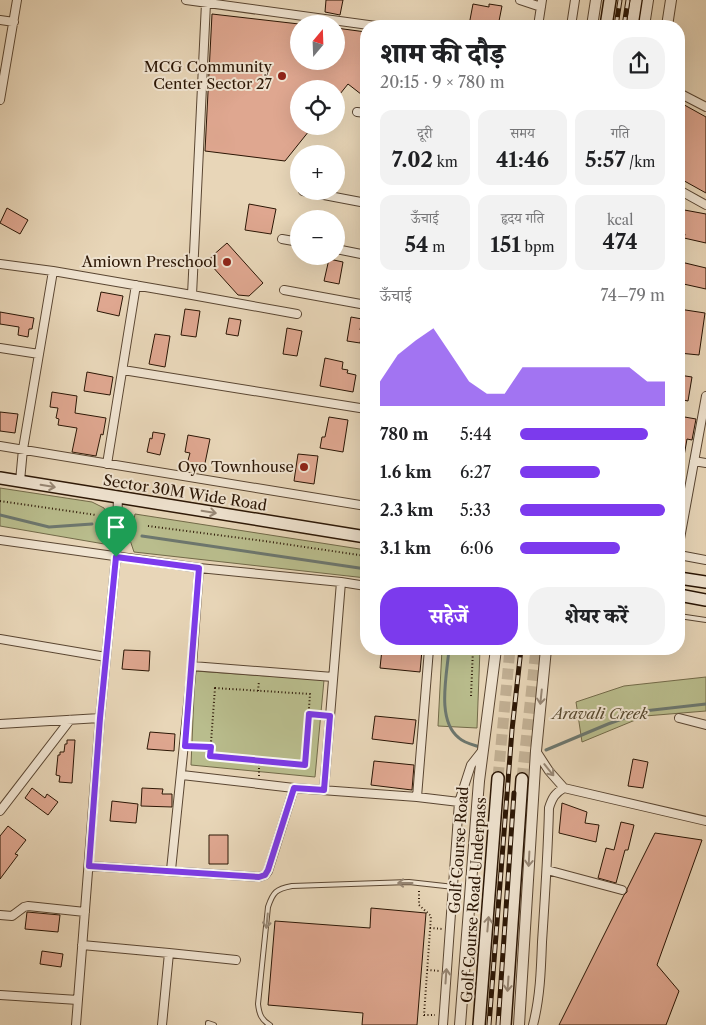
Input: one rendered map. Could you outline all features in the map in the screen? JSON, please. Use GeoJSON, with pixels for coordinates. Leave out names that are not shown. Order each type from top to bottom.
{"type":"FeatureCollection","features":[{"type":"Feature","properties":{"kind":"main road"},"geometry":{"type":"LineString","coordinates":[[607,20],[610,0]]}},
{"type":"Feature","properties":{"kind":"main road"},"geometry":{"type":"LineString","coordinates":[[633,20],[636,0]]}},
{"type":"Feature","properties":{"kind":"main road","name":"Sector 30M Wide Road"},"geometry":{"type":"LineString","coordinates":[[0,478],[360,536]]}},
{"type":"Feature","properties":{"kind":"main road"},"geometry":{"type":"LineString","coordinates":[[685,579],[706,582]]}},
{"type":"Feature","properties":{"kind":"main road"},"geometry":{"type":"LineString","coordinates":[[685,596],[706,600]]}},
{"type":"Feature","properties":{"kind":"main road","name":"Golf Course Road Underpass"},"geometry":{"type":"LineString","coordinates":[[479,1025],[498,778]]}},
{"type":"Feature","properties":{"kind":"main road"},"geometry":{"type":"LineString","coordinates":[[506,1025],[522,779]]}},
{"type":"Feature","properties":{"kind":"street"},"geometry":{"type":"LineString","coordinates":[[0,100],[17,0]]}},
{"type":"Feature","properties":{"kind":"street"},"geometry":{"type":"LineString","coordinates":[[186,0],[360,24]]}},
{"type":"Feature","properties":{"kind":"street"},"geometry":{"type":"LineString","coordinates":[[520,0],[542,3],[539,20]]}},
{"type":"Feature","properties":{"kind":"street"},"geometry":{"type":"LineString","coordinates":[[572,20],[575,0]]}},
{"type":"Feature","properties":{"kind":"street"},"geometry":{"type":"LineString","coordinates":[[593,20],[596,0]]}},
{"type":"Feature","properties":{"kind":"street"},"geometry":{"type":"LineString","coordinates":[[645,20],[648,0]]}},
{"type":"Feature","properties":{"kind":"street"},"geometry":{"type":"LineString","coordinates":[[668,20],[671,0]]}},
{"type":"Feature","properties":{"kind":"street"},"geometry":{"type":"LineString","coordinates":[[192,295],[206,3]]}},
{"type":"Feature","properties":{"kind":"street"},"geometry":{"type":"LineString","coordinates":[[0,20],[14,22]]}},
{"type":"Feature","properties":{"kind":"street"},"geometry":{"type":"LineString","coordinates":[[685,96],[706,108]]}},
{"type":"Feature","properties":{"kind":"street"},"geometry":{"type":"LineString","coordinates":[[685,193],[706,205]]}},
{"type":"Feature","properties":{"kind":"street"},"geometry":{"type":"LineString","coordinates":[[345,199],[360,202]]}},
{"type":"Feature","properties":{"kind":"street"},"geometry":{"type":"LineString","coordinates":[[282,239],[290,240]]}},
{"type":"Feature","properties":{"kind":"street"},"geometry":{"type":"LineString","coordinates":[[345,251],[360,254]]}},
{"type":"Feature","properties":{"kind":"street"},"geometry":{"type":"LineString","coordinates":[[0,264],[136,284],[297,314]]}},
{"type":"Feature","properties":{"kind":"street"},"geometry":{"type":"LineString","coordinates":[[20,481],[23,449],[52,271]]}},
{"type":"Feature","properties":{"kind":"street"},"geometry":{"type":"LineString","coordinates":[[107,464],[136,284]]}},
{"type":"Feature","properties":{"kind":"street"},"geometry":{"type":"LineString","coordinates":[[284,290],[360,304]]}},
{"type":"Feature","properties":{"kind":"street"},"geometry":{"type":"LineString","coordinates":[[0,348],[39,354]]}},
{"type":"Feature","properties":{"kind":"street"},"geometry":{"type":"LineString","coordinates":[[122,370],[360,408]]}},
{"type":"Feature","properties":{"kind":"street"},"geometry":{"type":"LineString","coordinates":[[685,511],[706,396]]}},
{"type":"Feature","properties":{"kind":"street"},"geometry":{"type":"LineString","coordinates":[[0,446],[360,505]]}},
{"type":"Feature","properties":{"kind":"street"},"geometry":{"type":"LineString","coordinates":[[694,461],[706,463]]}},
{"type":"Feature","properties":{"kind":"street"},"geometry":{"type":"LineString","coordinates":[[76,1025],[100,718],[116,557],[118,497]]}},
{"type":"Feature","properties":{"kind":"street"},"geometry":{"type":"LineString","coordinates":[[0,540],[199,568],[360,585]]}},
{"type":"Feature","properties":{"kind":"street"},"geometry":{"type":"LineString","coordinates":[[685,555],[706,560]]}},
{"type":"Feature","properties":{"kind":"street"},"geometry":{"type":"LineString","coordinates":[[172,870],[185,746],[199,568]]}},
{"type":"Feature","properties":{"kind":"street"},"geometry":{"type":"LineString","coordinates":[[324,790],[341,582]]}},
{"type":"Feature","properties":{"kind":"street"},"geometry":{"type":"LineString","coordinates":[[0,639],[106,657]]}},
{"type":"Feature","properties":{"kind":"street"},"geometry":{"type":"LineString","coordinates":[[417,797],[429,655]]}},
{"type":"Feature","properties":{"kind":"street","name":"Golf Course Road"},"geometry":{"type":"LineString","coordinates":[[460,1025],[482,751],[495,655]]}},
{"type":"Feature","properties":{"kind":"street"},"geometry":{"type":"LineString","coordinates":[[518,1025],[536,751],[545,655]]}},
{"type":"Feature","properties":{"kind":"street"},"geometry":{"type":"LineString","coordinates":[[192,666],[333,677]]}},
{"type":"Feature","properties":{"kind":"street"},"geometry":{"type":"LineString","coordinates":[[0,724],[100,718]]}},
{"type":"Feature","properties":{"kind":"street"},"geometry":{"type":"LineString","coordinates":[[679,718],[706,724]]}},
{"type":"Feature","properties":{"kind":"street"},"geometry":{"type":"LineString","coordinates":[[0,812],[70,720]]}},
{"type":"Feature","properties":{"kind":"street"},"geometry":{"type":"LineString","coordinates":[[443,1025],[459,802],[471,765],[482,751]]}},
{"type":"Feature","properties":{"kind":"street"},"geometry":{"type":"LineString","coordinates":[[536,751],[548,771],[564,788],[706,822]]}},
{"type":"Feature","properties":{"kind":"street"},"geometry":{"type":"LineString","coordinates":[[182,775],[294,788],[459,802]]}},
{"type":"Feature","properties":{"kind":"street"},"geometry":{"type":"LineString","coordinates":[[89,866],[259,877],[265,875],[294,788]]}},
{"type":"Feature","properties":{"kind":"street"},"geometry":{"type":"LineString","coordinates":[[533,1025],[538,1007],[549,808],[552,798],[564,788]]}},
{"type":"Feature","properties":{"kind":"street"},"geometry":{"type":"LineString","coordinates":[[547,870],[622,890]]}},
{"type":"Feature","properties":{"kind":"street"},"geometry":{"type":"LineString","coordinates":[[0,915],[15,915],[24,906],[85,912]]}},
{"type":"Feature","properties":{"kind":"street"},"geometry":{"type":"LineString","coordinates":[[82,945],[236,960]]}},
{"type":"Feature","properties":{"kind":"street"},"geometry":{"type":"LineString","coordinates":[[162,1025],[169,953]]}},
{"type":"Feature","properties":{"kind":"street"},"geometry":{"type":"LineString","coordinates":[[0,995],[78,1000]]}},
{"type":"Feature","properties":{"kind":"lane"},"geometry":{"type":"LineString","coordinates":[[685,617],[706,620]]}},
{"type":"Feature","properties":{"kind":"lane"},"geometry":{"type":"LineString","coordinates":[[270,1025],[259,1015],[258,1004],[268,907],[272,894],[280,888],[292,886],[419,883],[454,888]]}},
{"type":"Feature","properties":{"kind":"lane"},"geometry":{"type":"LineString","coordinates":[[208,1025],[214,1025]]}},
{"type":"Feature","properties":{"kind":"path"},"geometry":{"type":"LineString","coordinates":[[0,500],[96,515]]}},
{"type":"Feature","properties":{"kind":"path"},"geometry":{"type":"LineString","coordinates":[[148,526],[360,555]]}},
{"type":"Feature","properties":{"kind":"path"},"geometry":{"type":"LineString","coordinates":[[471,696],[473,655]]}},
{"type":"Feature","properties":{"kind":"path"},"geometry":{"type":"LineString","coordinates":[[215,688],[310,694],[305,765],[210,756],[211,747],[215,688]]}},
{"type":"Feature","properties":{"kind":"path"},"geometry":{"type":"LineString","coordinates":[[309,714],[330,716]]}},
{"type":"Feature","properties":{"kind":"path"},"geometry":{"type":"LineString","coordinates":[[185,746],[211,747]]}},
{"type":"Feature","properties":{"kind":"path"},"geometry":{"type":"LineString","coordinates":[[258,784],[259,761]]}},
{"type":"Feature","properties":{"kind":"path"},"geometry":{"type":"LineString","coordinates":[[419,883],[419,905],[431,916],[424,1015],[444,1016]]}},
{"type":"Feature","properties":{"kind":"path"},"geometry":{"type":"LineString","coordinates":[[430,928],[450,929]]}},
{"type":"Feature","properties":{"kind":"path"},"geometry":{"type":"LineString","coordinates":[[427,970],[446,972]]}},
{"type":"Feature","properties":{"kind":"green space"},"geometry":{"type":"Polygon","coordinates":[[[0,488],[92,502],[104,508],[112,524],[110,545],[0,526],[0,488]]]}},
{"type":"Feature","properties":{"kind":"green space"},"geometry":{"type":"Polygon","coordinates":[[[135,514],[360,549],[360,577],[134,552],[130,540],[135,514]]]}},
{"type":"Feature","properties":{"kind":"green space"},"geometry":{"type":"Polygon","coordinates":[[[442,655],[480,655],[477,728],[438,726],[442,655]]]}},
{"type":"Feature","properties":{"kind":"green space"},"geometry":{"type":"Polygon","coordinates":[[[195,671],[324,680],[315,777],[191,765],[195,671]]]}},
{"type":"Feature","properties":{"kind":"green space","name":"Aravali Creek"},"geometry":{"type":"Polygon","coordinates":[[[706,677],[706,711],[645,716],[582,742],[576,702],[624,686],[706,677]]]}},
{"type":"Feature","properties":{"kind":"building"},"geometry":{"type":"Polygon","coordinates":[[[326,0],[343,0],[340,15],[325,12],[326,0]]]}},
{"type":"Feature","properties":{"kind":"building"},"geometry":{"type":"Polygon","coordinates":[[[473,4],[489,7],[489,4],[502,6],[499,20],[470,20],[473,4]]]}},
{"type":"Feature","properties":{"kind":"building","name":"MCG Community Center Sector 27"},"geometry":{"type":"Polygon","coordinates":[[[212,14],[290,23],[290,70],[345,70],[345,29],[360,31],[360,93],[348,84],[345,88],[345,80],[290,80],[290,135],[306,135],[298,145],[290,145],[290,155],[285,161],[205,151],[212,14]]]}},
{"type":"Feature","properties":{"kind":"building"},"geometry":{"type":"Polygon","coordinates":[[[685,105],[706,117],[706,193],[685,181],[685,105]]]}},
{"type":"Feature","properties":{"kind":"building"},"geometry":{"type":"Polygon","coordinates":[[[249,204],[276,209],[271,234],[245,230],[249,204]]]}},
{"type":"Feature","properties":{"kind":"building"},"geometry":{"type":"Polygon","coordinates":[[[7,208],[28,220],[20,234],[0,223],[7,208]]]}},
{"type":"Feature","properties":{"kind":"building"},"geometry":{"type":"Polygon","coordinates":[[[685,210],[706,214],[706,243],[685,238],[685,210]]]}},
{"type":"Feature","properties":{"kind":"building"},"geometry":{"type":"Polygon","coordinates":[[[227,243],[263,283],[249,296],[238,295],[211,265],[211,257],[227,243]]]}},
{"type":"Feature","properties":{"kind":"building"},"geometry":{"type":"Polygon","coordinates":[[[685,263],[706,268],[706,289],[685,284],[685,263]]]}},
{"type":"Feature","properties":{"kind":"building"},"geometry":{"type":"Polygon","coordinates":[[[328,265],[342,265],[339,284],[324,281],[328,265]]]}},
{"type":"Feature","properties":{"kind":"building"},"geometry":{"type":"Polygon","coordinates":[[[101,292],[123,296],[119,316],[97,311],[101,292]]]}},
{"type":"Feature","properties":{"kind":"building"},"geometry":{"type":"Polygon","coordinates":[[[185,309],[200,311],[196,337],[181,335],[185,309]]]}},
{"type":"Feature","properties":{"kind":"building"},"geometry":{"type":"Polygon","coordinates":[[[685,310],[705,313],[699,355],[685,354],[685,310]]]}},
{"type":"Feature","properties":{"kind":"building"},"geometry":{"type":"Polygon","coordinates":[[[0,312],[34,318],[28,337],[18,335],[19,327],[0,324],[0,312]]]}},
{"type":"Feature","properties":{"kind":"building"},"geometry":{"type":"Polygon","coordinates":[[[351,317],[360,319],[360,343],[347,341],[351,317]]]}},
{"type":"Feature","properties":{"kind":"building"},"geometry":{"type":"Polygon","coordinates":[[[229,318],[241,320],[238,336],[226,334],[229,318]]]}},
{"type":"Feature","properties":{"kind":"building"},"geometry":{"type":"Polygon","coordinates":[[[287,328],[302,331],[297,356],[283,354],[287,328]]]}},
{"type":"Feature","properties":{"kind":"building"},"geometry":{"type":"Polygon","coordinates":[[[155,334],[170,336],[165,367],[149,364],[155,334]]]}},
{"type":"Feature","properties":{"kind":"building"},"geometry":{"type":"Polygon","coordinates":[[[325,358],[343,362],[342,369],[348,370],[347,373],[356,375],[353,392],[320,386],[325,358]]]}},
{"type":"Feature","properties":{"kind":"building"},"geometry":{"type":"Polygon","coordinates":[[[87,372],[113,377],[110,395],[84,391],[87,372]]]}},
{"type":"Feature","properties":{"kind":"building"},"geometry":{"type":"Polygon","coordinates":[[[685,376],[692,377],[688,401],[685,400],[685,376]]]}},
{"type":"Feature","properties":{"kind":"building"},"geometry":{"type":"Polygon","coordinates":[[[52,392],[77,396],[75,413],[106,418],[96,456],[72,452],[77,428],[58,425],[59,419],[56,418],[58,408],[50,407],[52,392]]]}},
{"type":"Feature","properties":{"kind":"building"},"geometry":{"type":"Polygon","coordinates":[[[0,412],[18,414],[15,433],[0,431],[0,412]]]}},
{"type":"Feature","properties":{"kind":"building"},"geometry":{"type":"Polygon","coordinates":[[[329,417],[348,420],[343,452],[320,448],[322,437],[325,437],[329,417]]]}},
{"type":"Feature","properties":{"kind":"building"},"geometry":{"type":"Polygon","coordinates":[[[685,417],[696,419],[692,440],[687,439],[685,450],[685,417]]]}},
{"type":"Feature","properties":{"kind":"building"},"geometry":{"type":"Polygon","coordinates":[[[153,432],[165,434],[160,455],[147,452],[153,432]]]}},
{"type":"Feature","properties":{"kind":"building"},"geometry":{"type":"Polygon","coordinates":[[[188,435],[210,439],[204,468],[187,464],[190,453],[185,452],[188,435]]]}},
{"type":"Feature","properties":{"kind":"building"},"geometry":{"type":"Polygon","coordinates":[[[298,454],[318,456],[314,484],[294,481],[298,454]]]}},
{"type":"Feature","properties":{"kind":"building"},"geometry":{"type":"Polygon","coordinates":[[[124,650],[150,651],[149,671],[122,669],[124,650]]]}},
{"type":"Feature","properties":{"kind":"building"},"geometry":{"type":"Polygon","coordinates":[[[381,655],[422,655],[420,672],[380,668],[381,655]]]}},
{"type":"Feature","properties":{"kind":"building"},"geometry":{"type":"Polygon","coordinates":[[[375,716],[416,720],[413,744],[372,739],[375,716]]]}},
{"type":"Feature","properties":{"kind":"building"},"geometry":{"type":"Polygon","coordinates":[[[150,732],[175,734],[174,751],[147,749],[150,732]]]}},
{"type":"Feature","properties":{"kind":"building"},"geometry":{"type":"Polygon","coordinates":[[[67,740],[75,740],[72,783],[59,782],[60,776],[56,775],[58,755],[60,755],[60,752],[64,752],[67,740]]]}},
{"type":"Feature","properties":{"kind":"building"},"geometry":{"type":"Polygon","coordinates":[[[633,759],[648,762],[643,788],[628,786],[633,759]]]}},
{"type":"Feature","properties":{"kind":"building"},"geometry":{"type":"Polygon","coordinates":[[[374,761],[414,765],[412,790],[371,785],[374,761]]]}},
{"type":"Feature","properties":{"kind":"building"},"geometry":{"type":"Polygon","coordinates":[[[32,788],[45,798],[47,794],[58,802],[48,815],[25,798],[32,788]]]}},
{"type":"Feature","properties":{"kind":"building"},"geometry":{"type":"Polygon","coordinates":[[[142,788],[163,789],[162,794],[172,794],[172,807],[141,806],[142,788]]]}},
{"type":"Feature","properties":{"kind":"building"},"geometry":{"type":"Polygon","coordinates":[[[112,801],[138,804],[136,823],[110,821],[112,801]]]}},
{"type":"Feature","properties":{"kind":"building"},"geometry":{"type":"Polygon","coordinates":[[[562,803],[587,812],[585,823],[599,825],[596,842],[559,833],[562,803]]]}},
{"type":"Feature","properties":{"kind":"building"},"geometry":{"type":"Polygon","coordinates":[[[621,822],[634,825],[628,850],[625,850],[616,883],[598,878],[606,848],[614,850],[621,822]]]}},
{"type":"Feature","properties":{"kind":"building"},"geometry":{"type":"Polygon","coordinates":[[[8,826],[26,840],[15,854],[18,855],[0,879],[0,836],[8,826]]]}},
{"type":"Feature","properties":{"kind":"building"},"geometry":{"type":"Polygon","coordinates":[[[655,833],[702,840],[657,965],[679,991],[666,1025],[559,1025],[627,892],[655,833]]]}},
{"type":"Feature","properties":{"kind":"building"},"geometry":{"type":"Polygon","coordinates":[[[209,835],[228,835],[228,864],[209,864],[209,835]]]}},
{"type":"Feature","properties":{"kind":"building"},"geometry":{"type":"Polygon","coordinates":[[[371,908],[426,913],[417,1025],[362,1025],[363,1013],[268,1005],[275,921],[370,928],[371,908]]]}},
{"type":"Feature","properties":{"kind":"building"},"geometry":{"type":"Polygon","coordinates":[[[27,912],[60,915],[58,932],[25,929],[27,912]]]}},
{"type":"Feature","properties":{"kind":"building"},"geometry":{"type":"Polygon","coordinates":[[[42,951],[63,954],[61,967],[40,964],[42,951]]]}},
{"type":"Feature","properties":{"kind":"waterway"},"geometry":{"type":"LineString","coordinates":[[0,515],[49,527],[92,524]]}},
{"type":"Feature","properties":{"kind":"waterway"},"geometry":{"type":"LineString","coordinates":[[142,536],[360,568]]}},
{"type":"Feature","properties":{"kind":"waterway"},"geometry":{"type":"LineString","coordinates":[[448,655],[445,684],[447,720],[452,730],[461,740],[480,747]]}},
{"type":"Feature","properties":{"kind":"waterway"},"geometry":{"type":"LineString","coordinates":[[546,750],[644,711],[706,704]]}},
{"type":"Feature","properties":{"kind":"tunnel"},"geometry":{"type":"LineString","coordinates":[[498,778],[509,655]]}},
{"type":"Feature","properties":{"kind":"tunnel"},"geometry":{"type":"LineString","coordinates":[[522,779],[535,655]]}},
{"type":"Feature","properties":{"kind":"railway"},"geometry":{"type":"LineString","coordinates":[[617,20],[620,0]]}},
{"type":"Feature","properties":{"kind":"railway"},"geometry":{"type":"LineString","coordinates":[[625,20],[628,0]]}},
{"type":"Feature","properties":{"kind":"railway"},"geometry":{"type":"LineString","coordinates":[[489,1025],[512,730],[520,655]]}},
{"type":"Feature","properties":{"kind":"railway"},"geometry":{"type":"LineString","coordinates":[[498,1025],[514,793]]}},
{"type":"Feature","properties":{"kind":"place","name":"MCG Community Center Sector 27"},"geometry":{"type":"Point","coordinates":[282,76]}},
{"type":"Feature","properties":{"kind":"place","name":"Amiown Preschool"},"geometry":{"type":"Point","coordinates":[227,262]}},
{"type":"Feature","properties":{"kind":"place","name":"Oyo Townhouse"},"geometry":{"type":"Point","coordinates":[304,467]}},
{"type":"Feature","properties":{"kind":"route"},"geometry":{"type":"LineString","coordinates":[[116,557],[199,568],[185,746],[211,747],[210,756],[305,765],[309,714],[330,716],[324,790],[294,788],[265,875],[259,877],[89,866],[100,718],[116,557]]}}]}
